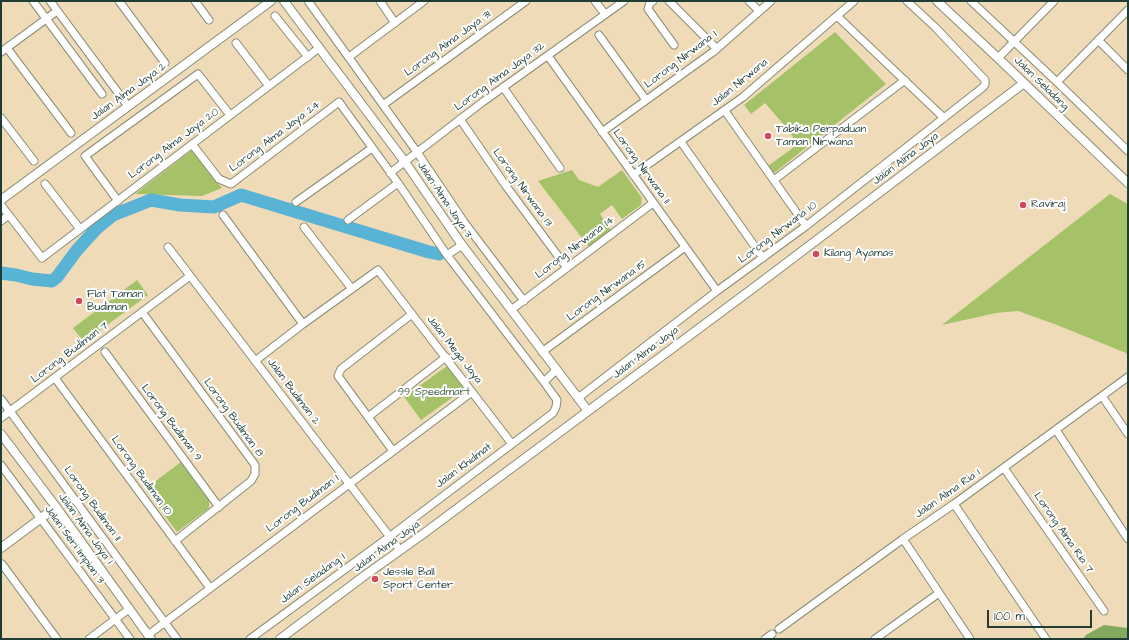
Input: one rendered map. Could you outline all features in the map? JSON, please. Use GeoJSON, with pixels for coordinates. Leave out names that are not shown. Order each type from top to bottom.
{"type":"FeatureCollection","features":[{"type":"Feature","properties":{"kind":"street"},"geometry":{"type":"LineString","coordinates":[[32,1],[102,94]]}},
{"type":"Feature","properties":{"kind":"street"},"geometry":{"type":"LineString","coordinates":[[50,1],[128,106]]}},
{"type":"Feature","properties":{"kind":"street"},"geometry":{"type":"LineString","coordinates":[[119,1],[165,63]]}},
{"type":"Feature","properties":{"kind":"street"},"geometry":{"type":"LineString","coordinates":[[195,1],[209,20]]}},
{"type":"Feature","properties":{"kind":"street","name":"Jalan Alma Jaya 2"},"geometry":{"type":"LineString","coordinates":[[1,200],[271,1]]}},
{"type":"Feature","properties":{"kind":"street","name":"Jalan Alma Jaya 3"},"geometry":{"type":"LineString","coordinates":[[284,1],[405,162],[462,245],[588,411]]}},
{"type":"Feature","properties":{"kind":"street","name":"Jalan Alma Jaya 3"},"geometry":{"type":"LineString","coordinates":[[308,1],[417,152],[464,222],[524,301]]}},
{"type":"Feature","properties":{"kind":"street"},"geometry":{"type":"LineString","coordinates":[[380,1],[395,23]]}},
{"type":"Feature","properties":{"kind":"street"},"geometry":{"type":"LineString","coordinates":[[349,57],[424,1]]}},
{"type":"Feature","properties":{"kind":"street","name":"Lorong Alma Jaya 31"},"geometry":{"type":"LineString","coordinates":[[383,105],[526,1]]}},
{"type":"Feature","properties":{"kind":"street"},"geometry":{"type":"LineString","coordinates":[[595,1],[605,14]]}},
{"type":"Feature","properties":{"kind":"street","name":"Lorong Alma Jaya 32"},"geometry":{"type":"LineString","coordinates":[[390,173],[503,87],[624,1]]}},
{"type":"Feature","properties":{"kind":"street"},"geometry":{"type":"LineString","coordinates":[[653,1],[650,3],[648,9],[674,45]]}},
{"type":"Feature","properties":{"kind":"street"},"geometry":{"type":"LineString","coordinates":[[669,1],[716,48]]}},
{"type":"Feature","properties":{"kind":"street"},"geometry":{"type":"LineString","coordinates":[[749,1],[759,11]]}},
{"type":"Feature","properties":{"kind":"street","name":"Lorong Nirwana 1"},"geometry":{"type":"LineString","coordinates":[[602,132],[716,48],[771,1]]}},
{"type":"Feature","properties":{"kind":"street","name":"Jalan Nirwana"},"geometry":{"type":"LineString","coordinates":[[633,175],[743,97],[854,1]]}},
{"type":"Feature","properties":{"kind":"street","name":"Lorong Nirwana 10"},"geometry":{"type":"LineString","coordinates":[[578,398],[717,291],[806,226],[985,85],[985,80],[936,28],[908,1]]}},
{"type":"Feature","properties":{"kind":"street","name":"Jalan Seladang"},"geometry":{"type":"LineString","coordinates":[[937,1],[1128,183]]}},
{"type":"Feature","properties":{"kind":"street","name":"Jalan Seladang"},"geometry":{"type":"LineString","coordinates":[[971,1],[1128,151]]}},
{"type":"Feature","properties":{"kind":"street"},"geometry":{"type":"LineString","coordinates":[[998,58],[1054,1]]}},
{"type":"Feature","properties":{"kind":"street"},"geometry":{"type":"LineString","coordinates":[[1057,82],[1128,10]]}},
{"type":"Feature","properties":{"kind":"street"},"geometry":{"type":"LineString","coordinates":[[57,11],[4,50],[71,133]]}},
{"type":"Feature","properties":{"kind":"street"},"geometry":{"type":"LineString","coordinates":[[275,16],[308,57]]}},
{"type":"Feature","properties":{"kind":"street"},"geometry":{"type":"LineString","coordinates":[[837,16],[944,118]]}},
{"type":"Feature","properties":{"kind":"street"},"geometry":{"type":"LineString","coordinates":[[599,35],[646,100]]}},
{"type":"Feature","properties":{"kind":"street"},"geometry":{"type":"LineString","coordinates":[[1098,40],[1128,70]]}},
{"type":"Feature","properties":{"kind":"street"},"geometry":{"type":"LineString","coordinates":[[236,43],[270,86]]}},
{"type":"Feature","properties":{"kind":"street","name":"Lorong Alma Jaya 20"},"geometry":{"type":"LineString","coordinates":[[9,215],[42,258],[319,48]]}},
{"type":"Feature","properties":{"kind":"street","name":"Lorong Nirwana 11"},"geometry":{"type":"LineString","coordinates":[[548,56],[717,291]]}},
{"type":"Feature","properties":{"kind":"street"},"geometry":{"type":"LineString","coordinates":[[118,201],[85,156],[198,74],[230,115]]}},
{"type":"Feature","properties":{"kind":"street"},"geometry":{"type":"LineString","coordinates":[[774,180],[905,80]]}},
{"type":"Feature","properties":{"kind":"street","name":"Jalan Alma Jaya"},"geometry":{"type":"LineString","coordinates":[[280,639],[554,437],[1024,83]]}},
{"type":"Feature","properties":{"kind":"street"},"geometry":{"type":"LineString","coordinates":[[503,87],[560,168]]}},
{"type":"Feature","properties":{"kind":"street","name":"Lorong Alma Jaya 24"},"geometry":{"type":"LineString","coordinates":[[192,144],[220,179],[231,184],[339,102],[372,148]]}},
{"type":"Feature","properties":{"kind":"street"},"geometry":{"type":"LineString","coordinates":[[725,110],[806,226]]}},
{"type":"Feature","properties":{"kind":"street"},"geometry":{"type":"LineString","coordinates":[[1,118],[34,161]]}},
{"type":"Feature","properties":{"kind":"street","name":"Lorong Nirwana 13"},"geometry":{"type":"LineString","coordinates":[[460,119],[506,186],[567,268]]}},
{"type":"Feature","properties":{"kind":"street"},"geometry":{"type":"LineString","coordinates":[[681,142],[763,258]]}},
{"type":"Feature","properties":{"kind":"street"},"geometry":{"type":"LineString","coordinates":[[296,202],[372,148],[398,183],[447,255],[544,382],[556,370]]}},
{"type":"Feature","properties":{"kind":"street"},"geometry":{"type":"LineString","coordinates":[[348,220],[398,183]]}},
{"type":"Feature","properties":{"kind":"street"},"geometry":{"type":"LineString","coordinates":[[46,184],[80,229]]}},
{"type":"Feature","properties":{"kind":"street","name":"Lorong Nirwana 14"},"geometry":{"type":"LineString","coordinates":[[511,310],[653,203]]}},
{"type":"Feature","properties":{"kind":"street"},"geometry":{"type":"LineString","coordinates":[[1,205],[9,215],[1,221]]}},
{"type":"Feature","properties":{"kind":"street"},"geometry":{"type":"LineString","coordinates":[[223,215],[303,324]]}},
{"type":"Feature","properties":{"kind":"street"},"geometry":{"type":"LineString","coordinates":[[255,361],[352,289],[304,227]]}},
{"type":"Feature","properties":{"kind":"street"},"geometry":{"type":"LineString","coordinates":[[447,255],[462,245]]}},
{"type":"Feature","properties":{"kind":"street","name":"Lorong Nirwana 15"},"geometry":{"type":"LineString","coordinates":[[542,352],[686,247]]}},
{"type":"Feature","properties":{"kind":"street","name":"Jalan Budiman 2"},"geometry":{"type":"LineString","coordinates":[[168,248],[400,550]]}},
{"type":"Feature","properties":{"kind":"street","name":"Jalan Mega Jaya"},"geometry":{"type":"LineString","coordinates":[[352,289],[378,270],[512,444]]}},
{"type":"Feature","properties":{"kind":"street","name":"Lorong Budiman 7"},"geometry":{"type":"LineString","coordinates":[[1,418],[190,276]]}},
{"type":"Feature","properties":{"kind":"street","name":"Lorong Budiman 8"},"geometry":{"type":"LineString","coordinates":[[142,312],[255,465],[255,474],[251,481],[175,541]]}},
{"type":"Feature","properties":{"kind":"street"},"geometry":{"type":"LineString","coordinates":[[393,451],[338,376],[341,369],[412,314]]}},
{"type":"Feature","properties":{"kind":"street","name":"Lorong Budiman 9"},"geometry":{"type":"LineString","coordinates":[[105,352],[219,506]]}},
{"type":"Feature","properties":{"kind":"street"},"geometry":{"type":"LineString","coordinates":[[368,417],[446,357]]}},
{"type":"Feature","properties":{"kind":"street","name":"Jalan Alma Ria 1"},"geometry":{"type":"LineString","coordinates":[[779,628],[954,504],[1128,377]]}},
{"type":"Feature","properties":{"kind":"street","name":"Lorong Budiman 10"},"geometry":{"type":"LineString","coordinates":[[55,378],[210,588]]}},
{"type":"Feature","properties":{"kind":"street","name":"Jalan Khidmat"},"geometry":{"type":"LineString","coordinates":[[389,537],[553,413],[557,400],[544,382]]}},
{"type":"Feature","properties":{"kind":"street","name":"Lorong Budiman 1"},"geometry":{"type":"LineString","coordinates":[[149,637],[164,622],[472,392]]}},
{"type":"Feature","properties":{"kind":"street"},"geometry":{"type":"LineString","coordinates":[[1102,396],[1128,434]]}},
{"type":"Feature","properties":{"kind":"street","name":"Lorong Budiman 11"},"geometry":{"type":"LineString","coordinates":[[1,399],[9,412],[88,516],[164,622]]}},
{"type":"Feature","properties":{"kind":"street"},"geometry":{"type":"LineString","coordinates":[[1056,430],[1128,539]]}},
{"type":"Feature","properties":{"kind":"street","name":"Jalan Alma Jaya 1"},"geometry":{"type":"LineString","coordinates":[[1,434],[56,507],[149,637]]}},
{"type":"Feature","properties":{"kind":"street","name":"Jalan Seri Impian 3"},"geometry":{"type":"LineString","coordinates":[[1,465],[130,639]]}},
{"type":"Feature","properties":{"kind":"street","name":"Lorong Alma Ria 7"},"geometry":{"type":"LineString","coordinates":[[1004,468],[1104,611]]}},
{"type":"Feature","properties":{"kind":"street"},"geometry":{"type":"LineString","coordinates":[[954,504],[1046,639]]}},
{"type":"Feature","properties":{"kind":"street"},"geometry":{"type":"LineString","coordinates":[[1,548],[56,507]]}},
{"type":"Feature","properties":{"kind":"street","name":"Jalan Seladang 1"},"geometry":{"type":"LineString","coordinates":[[250,639],[389,537]]}},
{"type":"Feature","properties":{"kind":"street"},"geometry":{"type":"LineString","coordinates":[[903,539],[970,639]]}},
{"type":"Feature","properties":{"kind":"street"},"geometry":{"type":"LineString","coordinates":[[2,564],[57,639]]}},
{"type":"Feature","properties":{"kind":"street"},"geometry":{"type":"LineString","coordinates":[[875,639],[939,593]]}},
{"type":"Feature","properties":{"kind":"street"},"geometry":{"type":"LineString","coordinates":[[89,639],[129,609]]}},
{"type":"Feature","properties":{"kind":"street"},"geometry":{"type":"LineString","coordinates":[[164,622],[177,639]]}},
{"type":"Feature","properties":{"kind":"street"},"geometry":{"type":"LineString","coordinates":[[765,639],[772,634]]}},
{"type":"Feature","properties":{"kind":"green space"},"geometry":{"type":"Polygon","coordinates":[[[835,32],[886,84],[773,174],[768,166],[798,144],[765,103],[751,114],[744,105],[835,32]]]}},
{"type":"Feature","properties":{"kind":"green space"},"geometry":{"type":"Polygon","coordinates":[[[192,150],[222,188],[202,196],[135,194],[192,150]]]}},
{"type":"Feature","properties":{"kind":"green space"},"geometry":{"type":"Polygon","coordinates":[[[572,170],[579,180],[598,187],[622,170],[642,198],[641,205],[622,219],[612,205],[600,214],[611,230],[589,247],[538,181],[572,170]]]}},
{"type":"Feature","properties":{"kind":"green space"},"geometry":{"type":"Polygon","coordinates":[[[1110,194],[1128,204],[1128,356],[1126,353],[1018,311],[996,313],[942,325],[1110,194]]]}},
{"type":"Feature","properties":{"kind":"green space"},"geometry":{"type":"Polygon","coordinates":[[[137,280],[148,295],[84,342],[73,328],[137,280]]]}},
{"type":"Feature","properties":{"kind":"green space","name":"99 Speedmart"},"geometry":{"type":"Polygon","coordinates":[[[447,366],[464,389],[421,420],[404,397],[447,366]]]}},
{"type":"Feature","properties":{"kind":"green space"},"geometry":{"type":"Polygon","coordinates":[[[181,462],[209,499],[209,508],[177,532],[145,489],[181,462]]]}},
{"type":"Feature","properties":{"kind":"green space"},"geometry":{"type":"Polygon","coordinates":[[[1104,625],[1127,628],[1128,639],[1083,639],[1086,635],[1104,625]]]}},
{"type":"Feature","properties":{"kind":"waterway"},"geometry":{"type":"LineString","coordinates":[[1,273],[52,281],[57,277],[77,250],[97,228],[113,215],[151,200],[180,205],[214,207],[241,195],[439,254]]}},
{"type":"Feature","properties":{"kind":"place","name":"Tabika Perpaduan Taman Nirwana"},"geometry":{"type":"Point","coordinates":[768,136]}},
{"type":"Feature","properties":{"kind":"place","name":"Raviraj"},"geometry":{"type":"Point","coordinates":[1023,205]}},
{"type":"Feature","properties":{"kind":"place","name":"Kilang Ayamas"},"geometry":{"type":"Point","coordinates":[816,254]}},
{"type":"Feature","properties":{"kind":"place","name":"Flat Taman Budiman"},"geometry":{"type":"Point","coordinates":[79,301]}},
{"type":"Feature","properties":{"kind":"place","name":"Jessle Ball Sport Center"},"geometry":{"type":"Point","coordinates":[375,579]}}]}
